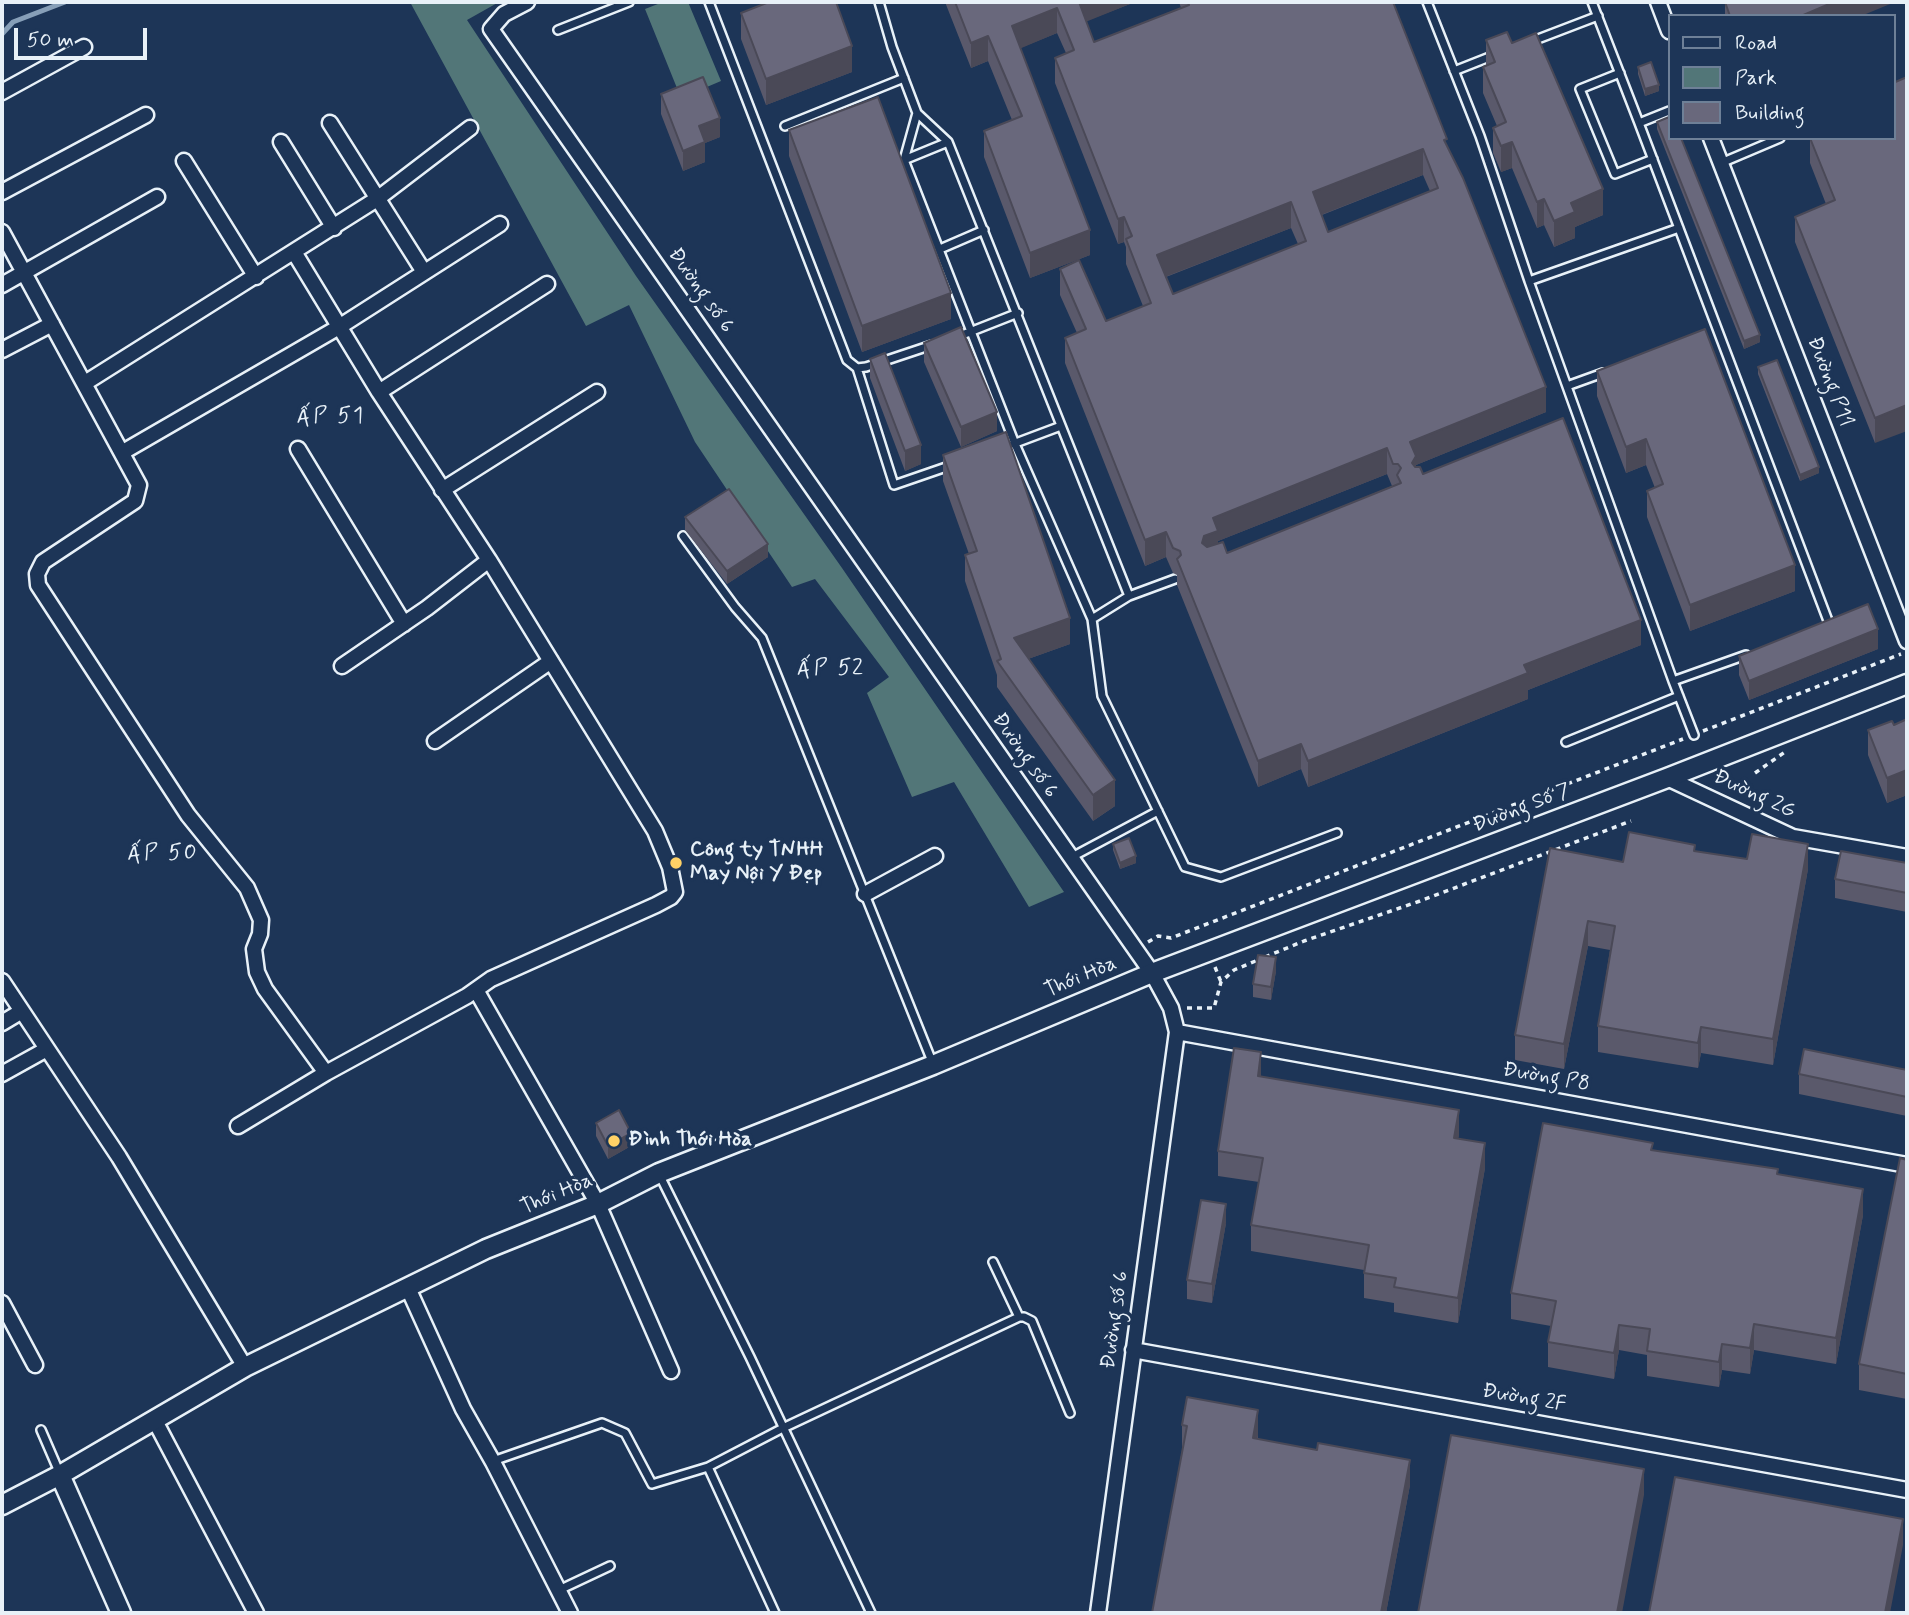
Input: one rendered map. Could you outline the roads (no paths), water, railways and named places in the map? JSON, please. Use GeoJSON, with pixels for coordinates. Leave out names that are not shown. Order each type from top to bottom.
{"type":"FeatureCollection","features":[{"type":"Feature","properties":{"kind":"street"},"geometry":{"type":"LineString","coordinates":[[500,8],[527,2]]}},
{"type":"Feature","properties":{"kind":"street"},"geometry":{"type":"LineString","coordinates":[[1658,2],[1668,28]]}},
{"type":"Feature","properties":{"kind":"street","name":"Đường số 6"},"geometry":{"type":"LineString","coordinates":[[500,8],[491,29],[1152,973],[1171,1008],[1177,1032],[1098,1613]]}},
{"type":"Feature","properties":{"kind":"street"},"geometry":{"type":"LineString","coordinates":[[2,92],[85,47]]}},
{"type":"Feature","properties":{"kind":"street"},"geometry":{"type":"LineString","coordinates":[[2,192],[146,115]]}},
{"type":"Feature","properties":{"kind":"street"},"geometry":{"type":"LineString","coordinates":[[330,123],[424,272]]}},
{"type":"Feature","properties":{"kind":"street"},"geometry":{"type":"LineString","coordinates":[[85,383],[334,228],[377,199],[470,128]]}},
{"type":"Feature","properties":{"kind":"street","name":"Đường P11"},"geometry":{"type":"LineString","coordinates":[[1712,140],[1907,640]]}},
{"type":"Feature","properties":{"kind":"street"},"geometry":{"type":"LineString","coordinates":[[281,142],[334,228]]}},
{"type":"Feature","properties":{"kind":"street"},"geometry":{"type":"LineString","coordinates":[[184,161],[256,277]]}},
{"type":"Feature","properties":{"kind":"street"},"geometry":{"type":"LineString","coordinates":[[2,285],[157,197]]}},
{"type":"Feature","properties":{"kind":"street"},"geometry":{"type":"LineString","coordinates":[[123,452],[338,327],[500,224]]}},
{"type":"Feature","properties":{"kind":"street"},"geometry":{"type":"LineString","coordinates":[[2,232],[139,485],[135,501],[43,562],[37,574],[38,585],[188,815],[247,888],[261,920],[260,934],[254,949],[257,972],[265,989],[326,1073]]}},
{"type":"Feature","properties":{"kind":"street"},"geometry":{"type":"LineString","coordinates":[[238,1126],[491,979],[656,905],[675,892],[670,867],[654,831],[489,560],[379,392],[295,253]]}},
{"type":"Feature","properties":{"kind":"street"},"geometry":{"type":"LineString","coordinates":[[379,392],[547,284]]}},
{"type":"Feature","properties":{"kind":"street"},"geometry":{"type":"LineString","coordinates":[[2,350],[52,324]]}},
{"type":"Feature","properties":{"kind":"street"},"geometry":{"type":"LineString","coordinates":[[442,491],[597,392]]}},
{"type":"Feature","properties":{"kind":"street"},"geometry":{"type":"LineString","coordinates":[[298,449],[404,624]]}},
{"type":"Feature","properties":{"kind":"street"},"geometry":{"type":"LineString","coordinates":[[342,666],[404,624],[489,560]]}},
{"type":"Feature","properties":{"kind":"street"},"geometry":{"type":"LineString","coordinates":[[435,741],[551,661]]}},
{"type":"Feature","properties":{"kind":"street","name":"Đường Số 7"},"geometry":{"type":"LineString","coordinates":[[1152,973],[1907,684]]}},
{"type":"Feature","properties":{"kind":"street","name":"Đường 2G"},"geometry":{"type":"LineString","coordinates":[[1667,778],[1793,837],[1907,857]]}},
{"type":"Feature","properties":{"kind":"street"},"geometry":{"type":"LineString","coordinates":[[865,894],[935,856]]}},
{"type":"Feature","properties":{"kind":"street","name":"Thới Hòa"},"geometry":{"type":"LineString","coordinates":[[2,1506],[245,1367],[486,1249],[597,1204],[659,1173],[933,1065],[1152,973]]}},
{"type":"Feature","properties":{"kind":"street"},"geometry":{"type":"LineString","coordinates":[[2,981],[119,1157],[245,1367]]}},
{"type":"Feature","properties":{"kind":"street"},"geometry":{"type":"LineString","coordinates":[[476,990],[597,1204],[671,1371]]}},
{"type":"Feature","properties":{"kind":"street"},"geometry":{"type":"LineString","coordinates":[[2,1023],[22,1011]]}},
{"type":"Feature","properties":{"kind":"street","name":"Đường P8"},"geometry":{"type":"LineString","coordinates":[[1177,1032],[1907,1165]]}},
{"type":"Feature","properties":{"kind":"street"},"geometry":{"type":"LineString","coordinates":[[2,1074],[47,1049]]}},
{"type":"Feature","properties":{"kind":"street"},"geometry":{"type":"LineString","coordinates":[[408,1288],[463,1409],[570,1613]]}},
{"type":"Feature","properties":{"kind":"street"},"geometry":{"type":"LineString","coordinates":[[2,1303],[35,1366]]}},
{"type":"Feature","properties":{"kind":"street","name":"Đường 2F"},"geometry":{"type":"LineString","coordinates":[[1133,1350],[1907,1490]]}},
{"type":"Feature","properties":{"kind":"street"},"geometry":{"type":"LineString","coordinates":[[154,1419],[256,1613]]}},
{"type":"Feature","properties":{"kind":"street"},"geometry":{"type":"LineString","coordinates":[[60,1475],[121,1613]]}},
{"type":"Feature","properties":{"kind":"lane"},"geometry":{"type":"LineString","coordinates":[[558,30],[629,2]]}},
{"type":"Feature","properties":{"kind":"lane"},"geometry":{"type":"LineString","coordinates":[[709,2],[847,360],[857,368],[894,485],[967,460]]}},
{"type":"Feature","properties":{"kind":"lane"},"geometry":{"type":"LineString","coordinates":[[879,2],[917,113],[948,142],[1129,596]]}},
{"type":"Feature","properties":{"kind":"lane"},"geometry":{"type":"LineString","coordinates":[[1427,2],[1480,136],[1579,423],[1693,735]]}},
{"type":"Feature","properties":{"kind":"lane"},"geometry":{"type":"LineString","coordinates":[[1592,2],[1830,625],[1817,630]]}},
{"type":"Feature","properties":{"kind":"lane"},"geometry":{"type":"LineString","coordinates":[[1519,46],[1598,16]]}},
{"type":"Feature","properties":{"kind":"lane"},"geometry":{"type":"LineString","coordinates":[[1454,71],[1506,51]]}},
{"type":"Feature","properties":{"kind":"lane"},"geometry":{"type":"LineString","coordinates":[[1620,73],[1580,89],[1615,174],[1653,159]]}},
{"type":"Feature","properties":{"kind":"lane"},"geometry":{"type":"LineString","coordinates":[[785,126],[904,78]]}},
{"type":"Feature","properties":{"kind":"lane"},"geometry":{"type":"LineString","coordinates":[[1639,123],[1668,111]]}},
{"type":"Feature","properties":{"kind":"lane"},"geometry":{"type":"LineString","coordinates":[[917,113],[904,160],[1014,444],[1091,619],[1102,696],[1185,867],[1221,877],[1337,833]]}},
{"type":"Feature","properties":{"kind":"lane"},"geometry":{"type":"LineString","coordinates":[[1721,163],[1775,140]]}},
{"type":"Feature","properties":{"kind":"lane"},"geometry":{"type":"LineString","coordinates":[[904,160],[948,142]]}},
{"type":"Feature","properties":{"kind":"lane"},"geometry":{"type":"LineString","coordinates":[[1529,281],[1679,228]]}},
{"type":"Feature","properties":{"kind":"lane"},"geometry":{"type":"LineString","coordinates":[[940,249],[984,230]]}},
{"type":"Feature","properties":{"kind":"lane"},"geometry":{"type":"LineString","coordinates":[[857,368],[971,333],[1018,313]]}},
{"type":"Feature","properties":{"kind":"lane"},"geometry":{"type":"LineString","coordinates":[[1706,335],[1718,331]]}},
{"type":"Feature","properties":{"kind":"lane"},"geometry":{"type":"LineString","coordinates":[[1567,386],[1618,368]]}},
{"type":"Feature","properties":{"kind":"lane"},"geometry":{"type":"LineString","coordinates":[[1567,428],[1579,423]]}},
{"type":"Feature","properties":{"kind":"lane"},"geometry":{"type":"LineString","coordinates":[[1003,448],[1061,426]]}},
{"type":"Feature","properties":{"kind":"lane"},"geometry":{"type":"LineString","coordinates":[[683,537],[735,607],[762,638],[933,1065]]}},
{"type":"Feature","properties":{"kind":"lane"},"geometry":{"type":"LineString","coordinates":[[1091,619],[1129,596],[1175,579]]}},
{"type":"Feature","properties":{"kind":"lane"},"geometry":{"type":"LineString","coordinates":[[1673,681],[1751,653]]}},
{"type":"Feature","properties":{"kind":"lane"},"geometry":{"type":"LineString","coordinates":[[1566,742],[1679,696]]}},
{"type":"Feature","properties":{"kind":"lane"},"geometry":{"type":"LineString","coordinates":[[1070,858],[1158,811]]}},
{"type":"Feature","properties":{"kind":"lane"},"geometry":{"type":"LineString","coordinates":[[659,1173],[871,1613]]}},
{"type":"Feature","properties":{"kind":"lane"},"geometry":{"type":"LineString","coordinates":[[993,1262],[1019,1317]]}},
{"type":"Feature","properties":{"kind":"lane"},"geometry":{"type":"LineString","coordinates":[[493,1462],[603,1423],[625,1433],[652,1484],[708,1467],[783,1427],[1019,1317],[1032,1321],[1070,1413]]}},
{"type":"Feature","properties":{"kind":"lane"},"geometry":{"type":"LineString","coordinates":[[41,1430],[60,1475]]}},
{"type":"Feature","properties":{"kind":"lane"},"geometry":{"type":"LineString","coordinates":[[708,1467],[775,1613]]}},
{"type":"Feature","properties":{"kind":"lane"},"geometry":{"type":"LineString","coordinates":[[558,1591],[610,1566]]}},
{"type":"Feature","properties":{"kind":"waterway"},"geometry":{"type":"LineString","coordinates":[[2,34],[13,22],[65,2]]}},
{"type":"Feature","properties":{"kind":"place","name":"Công ty TNHH May Nội Y Đẹp"},"geometry":{"type":"Point","coordinates":[676,863]}},
{"type":"Feature","properties":{"kind":"place","name":"Đình Thới Hòa"},"geometry":{"type":"Point","coordinates":[614,1141]}},
{"type":"Feature","properties":{"kind":"district","name":"ẤP 51"},"geometry":{"type":"Point","coordinates":[331,417]}},
{"type":"Feature","properties":{"kind":"district","name":"ẤP 52"},"geometry":{"type":"Point","coordinates":[831,669]}},
{"type":"Feature","properties":{"kind":"district","name":"ẤP 50"},"geometry":{"type":"Point","coordinates":[163,854]}}]}
